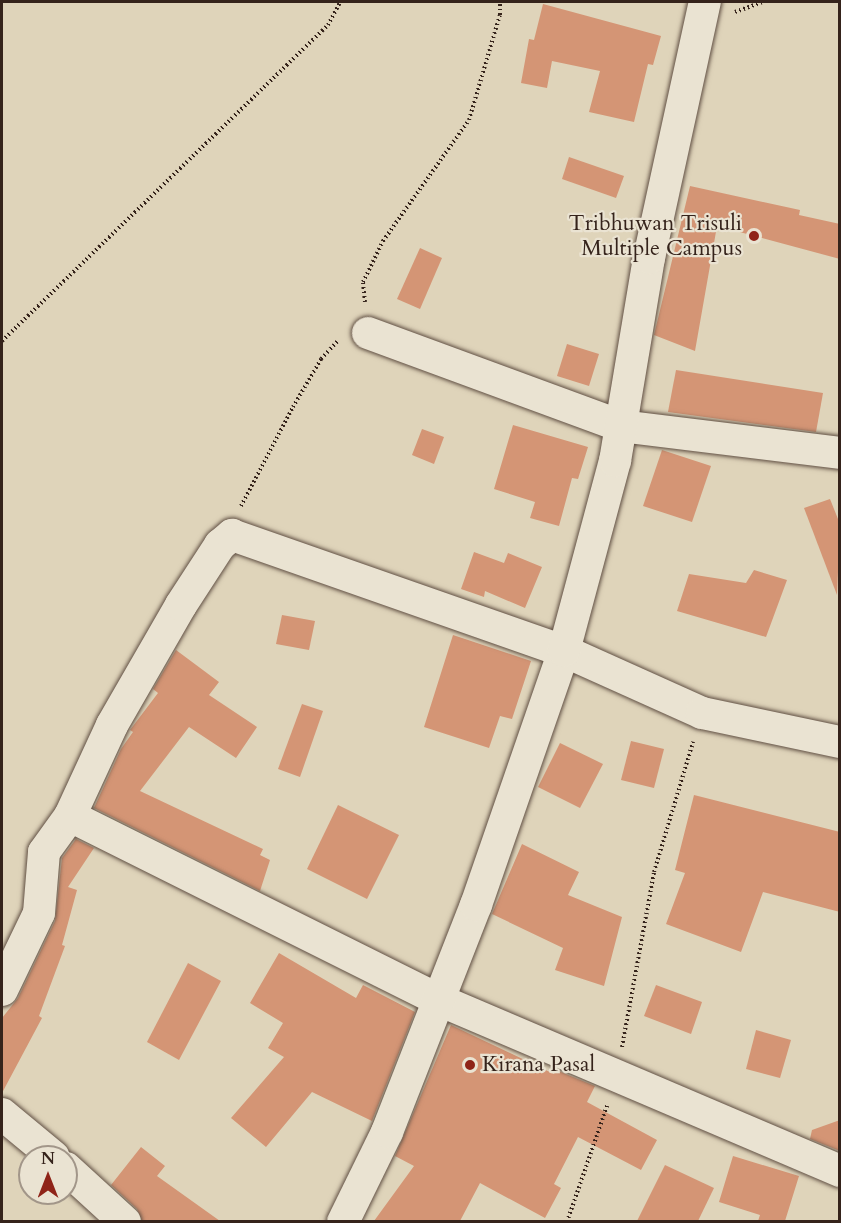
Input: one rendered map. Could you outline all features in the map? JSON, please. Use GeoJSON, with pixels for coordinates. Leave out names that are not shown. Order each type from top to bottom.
{"type":"FeatureCollection","features":[{"type":"Feature","properties":{"kind":"street"},"geometry":{"type":"LineString","coordinates":[[344,1221],[387,1132],[439,1000],[564,651],[621,426],[649,258],[705,2]]}},
{"type":"Feature","properties":{"kind":"street"},"geometry":{"type":"LineString","coordinates":[[356,334],[621,426],[840,453]]}},
{"type":"Feature","properties":{"kind":"street"},"geometry":{"type":"LineString","coordinates":[[2,990],[39,913],[44,852],[70,816],[112,725],[181,605],[220,545],[232,535],[564,651],[702,713],[840,742]]}},
{"type":"Feature","properties":{"kind":"street"},"geometry":{"type":"LineString","coordinates":[[70,816],[439,1000],[840,1171]]}},
{"type":"Feature","properties":{"kind":"street"},"geometry":{"type":"LineString","coordinates":[[2,1114],[39,1145]]}},
{"type":"Feature","properties":{"kind":"street"},"geometry":{"type":"LineString","coordinates":[[78,1179],[125,1221]]}},
{"type":"Feature","properties":{"kind":"path"},"geometry":{"type":"LineString","coordinates":[[2,340],[328,25],[340,2]]}},
{"type":"Feature","properties":{"kind":"path"},"geometry":{"type":"LineString","coordinates":[[232,535],[242,504],[293,406],[321,359],[356,334],[363,282],[383,241],[469,120],[500,15],[500,2]]}},
{"type":"Feature","properties":{"kind":"path"},"geometry":{"type":"LineString","coordinates":[[567,1221],[617,1076],[654,872],[702,713]]}},
{"type":"Feature","properties":{"kind":"building"},"geometry":{"type":"Polygon","coordinates":[[[543,4],[661,36],[653,65],[648,64],[634,122],[589,112],[600,71],[552,61],[547,88],[521,83],[529,39],[534,40],[543,4]]]}},
{"type":"Feature","properties":{"kind":"building"},"geometry":{"type":"Polygon","coordinates":[[[569,157],[624,176],[616,198],[562,179],[569,157]]]}},
{"type":"Feature","properties":{"kind":"building"},"geometry":{"type":"Polygon","coordinates":[[[690,186],[800,210],[799,215],[840,224],[840,259],[717,226],[695,351],[654,335],[690,186]]]}},
{"type":"Feature","properties":{"kind":"building"},"geometry":{"type":"Polygon","coordinates":[[[420,248],[442,258],[420,309],[397,299],[420,248]]]}},
{"type":"Feature","properties":{"kind":"building"},"geometry":{"type":"Polygon","coordinates":[[[567,344],[599,354],[589,386],[557,376],[567,344]]]}},
{"type":"Feature","properties":{"kind":"building"},"geometry":{"type":"Polygon","coordinates":[[[676,370],[823,393],[816,432],[668,412],[676,370]]]}},
{"type":"Feature","properties":{"kind":"building"},"geometry":{"type":"Polygon","coordinates":[[[513,425],[588,447],[578,479],[572,478],[559,526],[530,518],[535,502],[494,489],[513,425]]]}},
{"type":"Feature","properties":{"kind":"building"},"geometry":{"type":"Polygon","coordinates":[[[422,429],[444,437],[434,464],[412,455],[422,429]]]}},
{"type":"Feature","properties":{"kind":"building"},"geometry":{"type":"Polygon","coordinates":[[[662,450],[711,466],[692,522],[643,506],[662,450]]]}},
{"type":"Feature","properties":{"kind":"building"},"geometry":{"type":"Polygon","coordinates":[[[830,499],[840,524],[837,595],[804,508],[830,499]]]}},
{"type":"Feature","properties":{"kind":"building"},"geometry":{"type":"Polygon","coordinates":[[[474,552],[504,563],[508,553],[542,567],[525,608],[485,591],[484,597],[461,589],[474,552]]]}},
{"type":"Feature","properties":{"kind":"building"},"geometry":{"type":"Polygon","coordinates":[[[754,570],[787,580],[766,637],[677,611],[689,574],[746,583],[754,570]]]}},
{"type":"Feature","properties":{"kind":"building"},"geometry":{"type":"Polygon","coordinates":[[[282,615],[315,621],[309,650],[276,644],[282,615]]]}},
{"type":"Feature","properties":{"kind":"building"},"geometry":{"type":"Polygon","coordinates":[[[453,635],[531,661],[512,719],[500,716],[489,748],[424,727],[453,635]]]}},
{"type":"Feature","properties":{"kind":"building"},"geometry":{"type":"Polygon","coordinates":[[[176,650],[219,682],[209,695],[257,727],[236,758],[189,727],[140,791],[263,849],[260,855],[270,860],[260,891],[94,808],[121,749],[133,732],[130,730],[158,693],[153,689],[176,650]]]}},
{"type":"Feature","properties":{"kind":"building"},"geometry":{"type":"Polygon","coordinates":[[[302,704],[323,711],[300,777],[278,769],[302,704]]]}},
{"type":"Feature","properties":{"kind":"building"},"geometry":{"type":"Polygon","coordinates":[[[631,741],[664,749],[654,788],[621,780],[631,741]]]}},
{"type":"Feature","properties":{"kind":"building"},"geometry":{"type":"Polygon","coordinates":[[[560,743],[603,764],[580,808],[538,787],[560,743]]]}},
{"type":"Feature","properties":{"kind":"building"},"geometry":{"type":"Polygon","coordinates":[[[694,795],[840,832],[840,912],[763,892],[741,952],[666,924],[685,873],[675,870],[694,795]]]}},
{"type":"Feature","properties":{"kind":"building"},"geometry":{"type":"Polygon","coordinates":[[[338,805],[399,835],[367,899],[307,869],[338,805]]]}},
{"type":"Feature","properties":{"kind":"building"},"geometry":{"type":"Polygon","coordinates":[[[76,839],[94,848],[68,887],[77,890],[62,945],[65,946],[39,1016],[42,1018],[2,1093],[2,1018],[18,998],[55,921],[62,858],[76,839]]]}},
{"type":"Feature","properties":{"kind":"building"},"geometry":{"type":"Polygon","coordinates":[[[522,844],[579,872],[568,895],[622,917],[604,986],[555,970],[563,948],[492,914],[522,844]]]}},
{"type":"Feature","properties":{"kind":"building"},"geometry":{"type":"Polygon","coordinates":[[[279,953],[356,998],[363,985],[415,1012],[372,1121],[312,1092],[266,1147],[231,1118],[284,1057],[268,1048],[283,1023],[250,1003],[279,953]]]}},
{"type":"Feature","properties":{"kind":"building"},"geometry":{"type":"Polygon","coordinates":[[[188,963],[221,981],[179,1060],[147,1042],[188,963]]]}},
{"type":"Feature","properties":{"kind":"building"},"geometry":{"type":"Polygon","coordinates":[[[656,985],[702,1002],[691,1034],[644,1016],[656,985]]]}},
{"type":"Feature","properties":{"kind":"building"},"geometry":{"type":"Polygon","coordinates":[[[451,1025],[554,1074],[556,1070],[595,1086],[587,1102],[657,1140],[641,1170],[578,1137],[554,1184],[561,1188],[545,1218],[480,1183],[460,1221],[374,1221],[414,1166],[395,1156],[451,1025]]]}},
{"type":"Feature","properties":{"kind":"building"},"geometry":{"type":"Polygon","coordinates":[[[756,1030],[791,1040],[780,1078],[746,1069],[756,1030]]]}},
{"type":"Feature","properties":{"kind":"building"},"geometry":{"type":"Polygon","coordinates":[[[840,1120],[840,1151],[810,1139],[812,1130],[840,1120]]]}},
{"type":"Feature","properties":{"kind":"building"},"geometry":{"type":"Polygon","coordinates":[[[141,1147],[165,1166],[157,1176],[220,1221],[142,1221],[137,1209],[111,1185],[141,1147]]]}},
{"type":"Feature","properties":{"kind":"building"},"geometry":{"type":"Polygon","coordinates":[[[733,1156],[799,1176],[785,1221],[758,1221],[760,1215],[719,1202],[733,1156]]]}},
{"type":"Feature","properties":{"kind":"building"},"geometry":{"type":"Polygon","coordinates":[[[665,1165],[714,1188],[698,1221],[637,1221],[665,1165]]]}},
{"type":"Feature","properties":{"kind":"place","name":"Tribhuwan Trisuli Multiple Campus"},"geometry":{"type":"Point","coordinates":[754,236]}},
{"type":"Feature","properties":{"kind":"place","name":"Kirana Pasal"},"geometry":{"type":"Point","coordinates":[470,1065]}}]}
